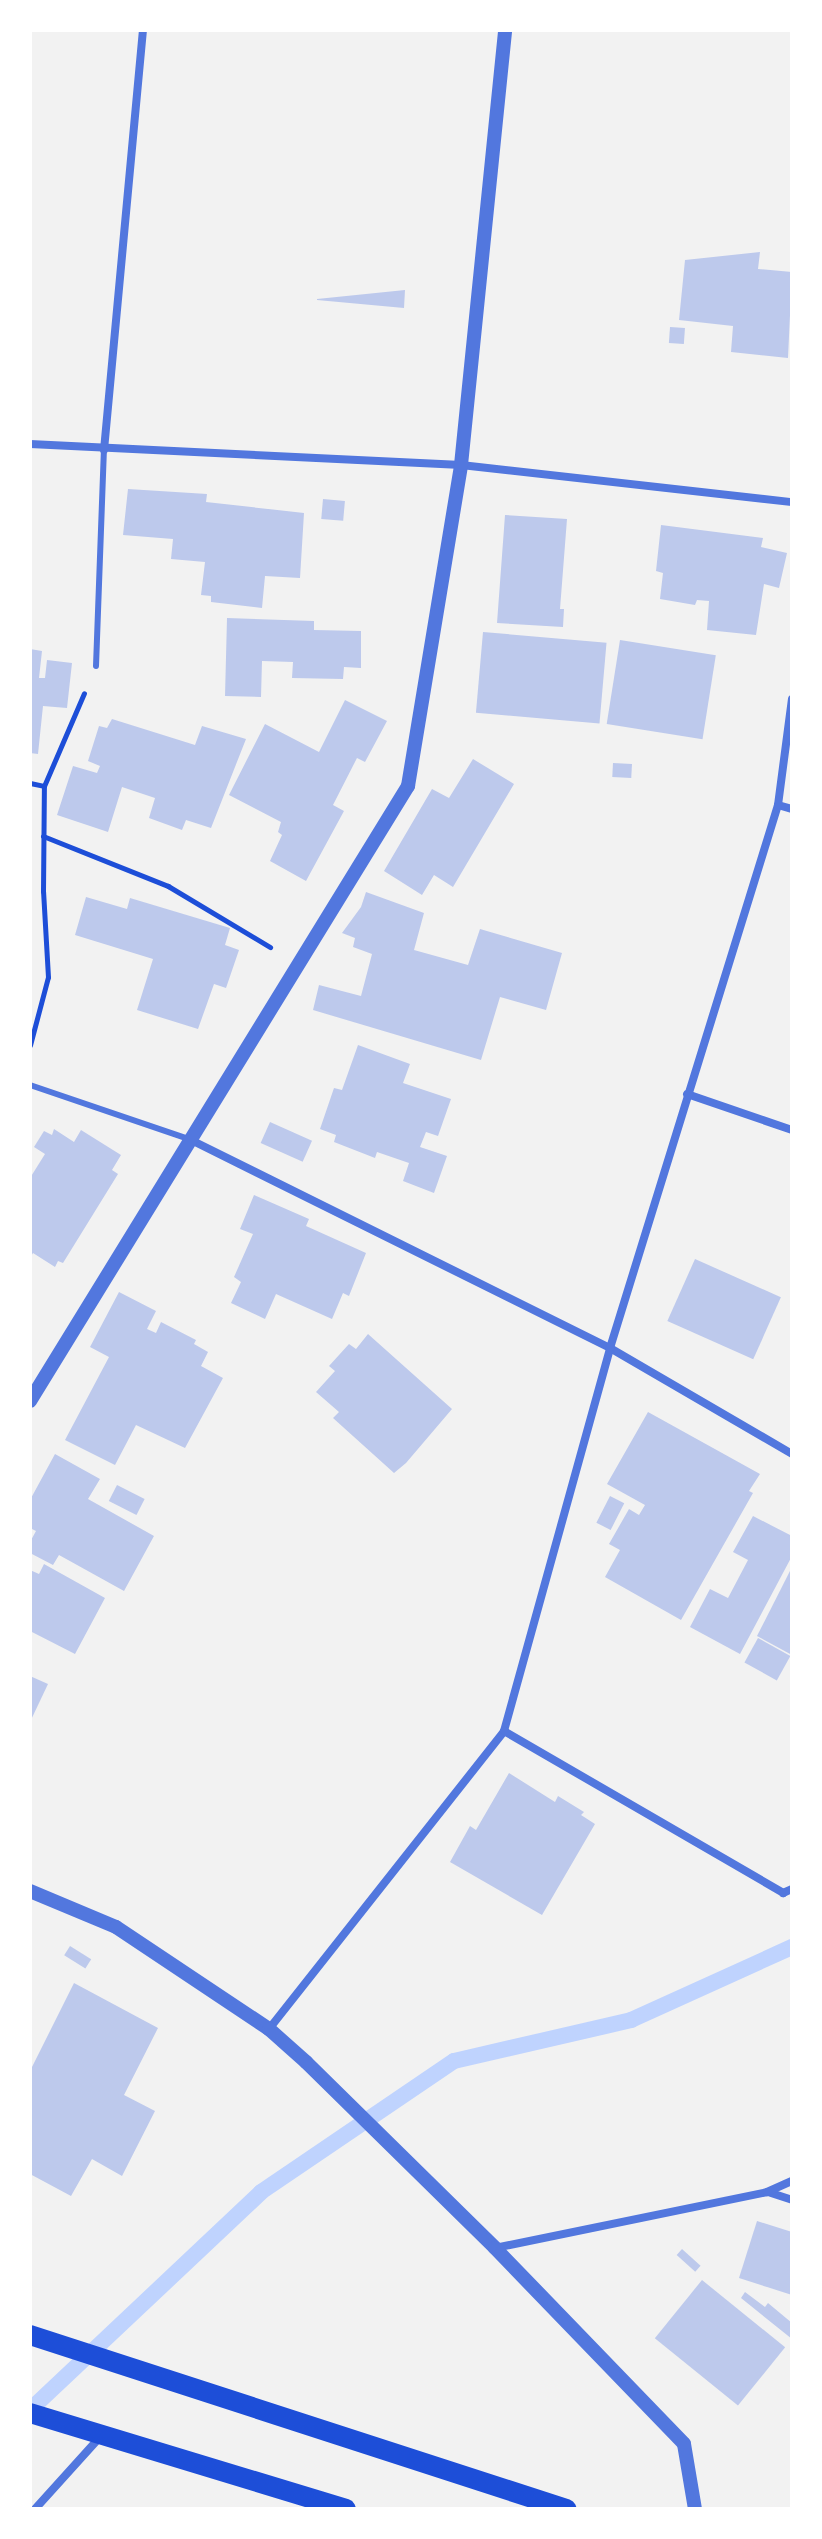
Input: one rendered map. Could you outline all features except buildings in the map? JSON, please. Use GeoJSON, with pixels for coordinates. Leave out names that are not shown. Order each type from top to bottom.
{"type":"FeatureCollection","features":[{"type":"Feature","properties":{"kind":"main road"},"geometry":{"type":"LineString","coordinates":[[31,2335],[566,2509]]}},
{"type":"Feature","properties":{"kind":"main road"},"geometry":{"type":"LineString","coordinates":[[30,2413],[346,2509]]}},
{"type":"Feature","properties":{"kind":"street"},"geometry":{"type":"LineString","coordinates":[[104,450],[143,30]]}},
{"type":"Feature","properties":{"kind":"street"},"geometry":{"type":"LineString","coordinates":[[30,1401],[408,786],[461,465],[505,30]]}},
{"type":"Feature","properties":{"kind":"street"},"geometry":{"type":"LineString","coordinates":[[30,444],[461,465],[792,502]]}},
{"type":"Feature","properties":{"kind":"street"},"geometry":{"type":"LineString","coordinates":[[269,2029],[504,1731],[610,1348],[778,805],[792,699]]}},
{"type":"Feature","properties":{"kind":"street"},"geometry":{"type":"LineString","coordinates":[[778,805],[792,809]]}},
{"type":"Feature","properties":{"kind":"street"},"geometry":{"type":"LineString","coordinates":[[687,1094],[792,1130]]}},
{"type":"Feature","properties":{"kind":"street"},"geometry":{"type":"LineString","coordinates":[[189,1139],[610,1348],[792,1454]]}},
{"type":"Feature","properties":{"kind":"street"},"geometry":{"type":"LineString","coordinates":[[504,1731],[783,1893],[792,1889]]}},
{"type":"Feature","properties":{"kind":"street"},"geometry":{"type":"LineString","coordinates":[[30,1891],[116,1927],[269,2029],[306,2062],[495,2248],[684,2444],[695,2509]]}},
{"type":"Feature","properties":{"kind":"street"},"geometry":{"type":"LineString","coordinates":[[495,2248],[767,2192],[792,2181]]}},
{"type":"Feature","properties":{"kind":"street"},"geometry":{"type":"LineString","coordinates":[[767,2192],[792,2200]]}},
{"type":"Feature","properties":{"kind":"street"},"geometry":{"type":"LineString","coordinates":[[35,2509],[101,2436]]}},
{"type":"Feature","properties":{"kind":"lane"},"geometry":{"type":"LineString","coordinates":[[96,666],[104,450]]}},
{"type":"Feature","properties":{"kind":"lane"},"geometry":{"type":"LineString","coordinates":[[30,1085],[189,1139]]}},
{"type":"Feature","properties":{"kind":"path"},"geometry":{"type":"LineString","coordinates":[[30,1045],[48,977],[44,786],[96,666]]}},
{"type":"Feature","properties":{"kind":"path"},"geometry":{"type":"LineString","coordinates":[[30,783],[44,786]]}},
{"type":"Feature","properties":{"kind":"path"},"geometry":{"type":"LineString","coordinates":[[43,838],[168,886],[298,964]]}},
{"type":"Feature","properties":{"kind":"waterway"},"geometry":{"type":"LineString","coordinates":[[30,2410],[261,2192],[454,2061],[631,2020],[792,1947]]}}]}
